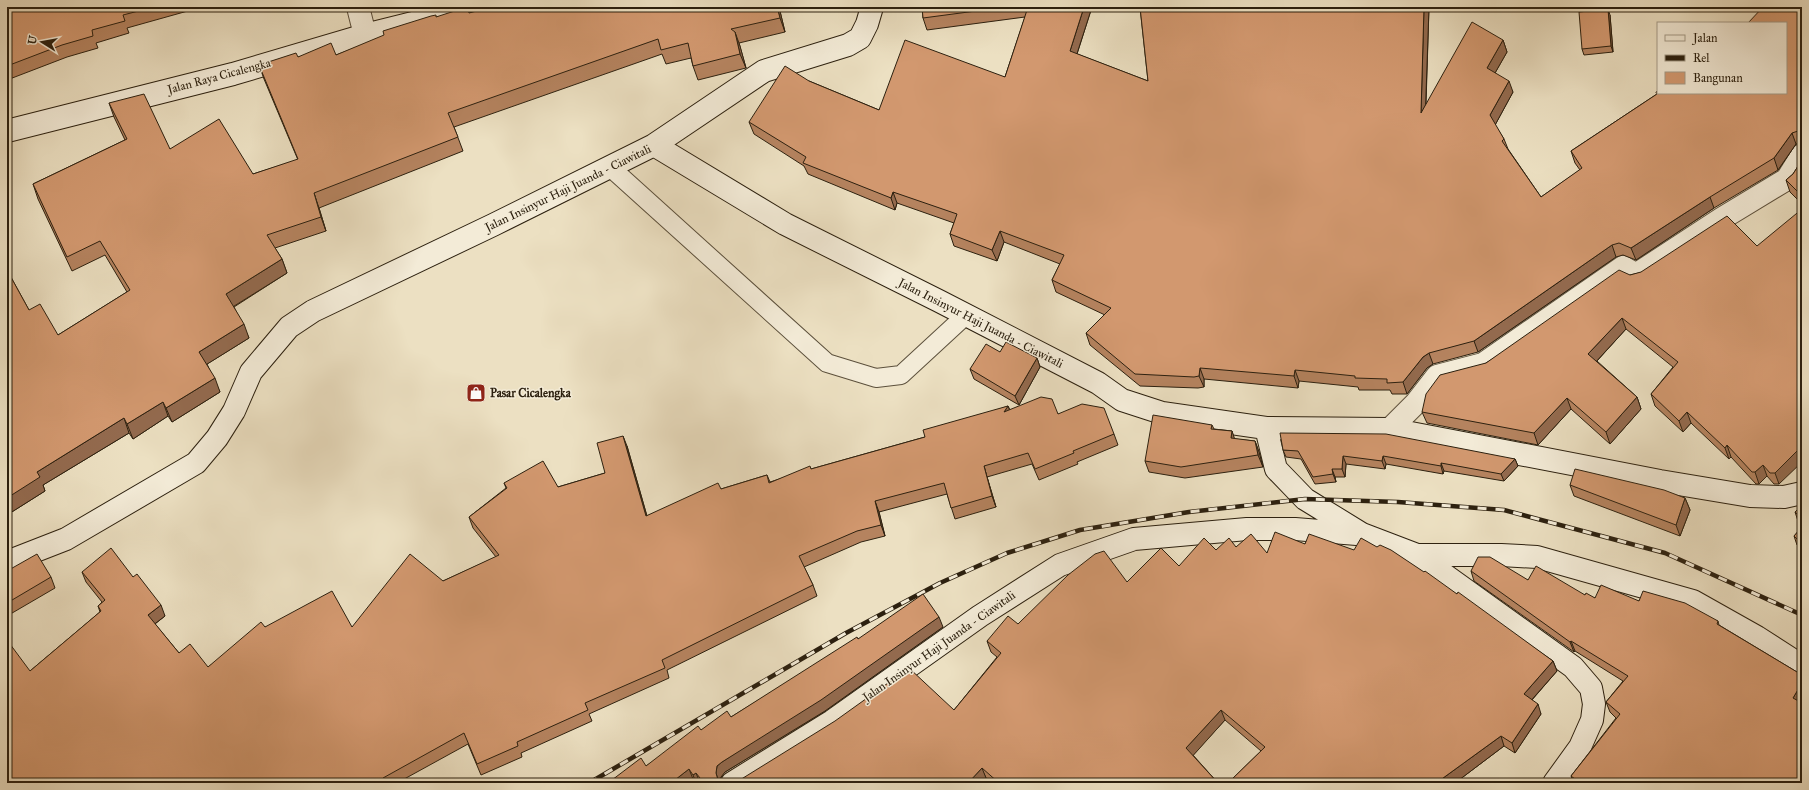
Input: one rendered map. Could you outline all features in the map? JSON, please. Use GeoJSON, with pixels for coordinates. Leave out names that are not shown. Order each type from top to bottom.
{"type":"FeatureCollection","features":[{"type":"Feature","properties":{"kind":"street"},"geometry":{"type":"LineString","coordinates":[[358,7],[366,35]]}},
{"type":"Feature","properties":{"kind":"street","name":"Jalan Raya Cicalengka"},"geometry":{"type":"LineString","coordinates":[[7,131],[233,74],[366,35],[477,7]]}},
{"type":"Feature","properties":{"kind":"street"},"geometry":{"type":"LineString","coordinates":[[654,145],[764,71],[854,42],[860,38],[867,24],[872,7]]}},
{"type":"Feature","properties":{"kind":"street","name":"Jalan Insinyur Haji Juanda - Ciawitali"},"geometry":{"type":"LineString","coordinates":[[7,562],[66,539],[196,463],[217,438],[234,411],[251,372],[289,326],[313,311],[493,225],[654,145],[785,224],[1098,383],[1122,400],[1162,413],[1266,428],[1390,429],[1660,481],[1750,496],[1784,497],[1802,493]]}},
{"type":"Feature","properties":{"kind":"street"},"geometry":{"type":"LineString","coordinates":[[1390,429],[1416,403],[1437,376],[1483,364],[1623,267],[1635,274],[1640,272],[1721,219],[1788,179],[1802,155]]}},
{"type":"Feature","properties":{"kind":"street"},"geometry":{"type":"LineString","coordinates":[[1266,428],[1276,469],[1305,499],[1362,534],[1417,556],[1573,667],[1591,688],[1594,704],[1592,720],[1580,747],[1554,783]]}},
{"type":"Feature","properties":{"kind":"street","name":"Jalan Insinyur Haji Juanda - Ciawitali"},"geometry":{"type":"LineString","coordinates":[[732,783],[832,721],[980,616],[1060,565],[1134,539],[1214,531],[1296,529],[1362,534]]}},
{"type":"Feature","properties":{"kind":"street"},"geometry":{"type":"LineString","coordinates":[[1417,556],[1537,557],[1693,601],[1756,637],[1802,666]]}},
{"type":"Feature","properties":{"kind":"lane"},"geometry":{"type":"LineString","coordinates":[[610,167],[827,363],[876,378],[901,375],[966,315]]}},
{"type":"Feature","properties":{"kind":"building"},"geometry":{"type":"Polygon","coordinates":[[[7,7],[154,7],[123,15],[125,21],[92,30],[93,36],[62,45],[7,66],[7,7]]]}},
{"type":"Feature","properties":{"kind":"building"},"geometry":{"type":"Polygon","coordinates":[[[467,7],[469,13],[492,7],[777,7],[780,18],[731,29],[735,32],[740,54],[693,66],[688,43],[661,50],[658,39],[448,113],[458,137],[314,193],[321,217],[267,235],[282,259],[226,294],[244,324],[199,352],[215,378],[166,408],[163,402],[127,424],[124,418],[37,472],[40,477],[7,498],[7,270],[29,310],[40,304],[58,335],[130,290],[100,241],[67,257],[33,184],[127,139],[109,103],[144,94],[170,149],[219,119],[253,174],[298,159],[259,65],[296,53],[298,57],[331,43],[336,55],[384,35],[383,31],[431,16],[436,15],[436,17],[467,7]]]}},
{"type":"Feature","properties":{"kind":"building"},"geometry":{"type":"Polygon","coordinates":[[[922,7],[1006,7],[923,18],[922,7]]]}},
{"type":"Feature","properties":{"kind":"building"},"geometry":{"type":"Polygon","coordinates":[[[1028,7],[1084,7],[1070,51],[1148,81],[1140,7],[1424,7],[1421,113],[1472,22],[1503,40],[1487,68],[1509,81],[1490,115],[1504,139],[1502,141],[1541,197],[1582,168],[1571,151],[1657,94],[1787,94],[1787,22],[1749,22],[1763,7],[1802,7],[1802,132],[1798,131],[1792,133],[1774,158],[1631,248],[1619,243],[1612,245],[1474,341],[1429,353],[1423,357],[1403,382],[1387,383],[1387,379],[1355,378],[1355,376],[1295,370],[1294,376],[1200,368],[1199,376],[1194,377],[1135,374],[1086,333],[1111,308],[1052,280],[1064,255],[1000,231],[992,250],[950,234],[957,214],[893,192],[891,198],[803,163],[806,157],[749,122],[785,66],[809,81],[879,110],[905,40],[1005,77],[1028,7]]]}},
{"type":"Feature","properties":{"kind":"building"},"geometry":{"type":"Polygon","coordinates":[[[1608,9],[1611,46],[1582,49],[1579,12],[1608,9]]]}},
{"type":"Feature","properties":{"kind":"building"},"geometry":{"type":"Polygon","coordinates":[[[1802,160],[1802,196],[1786,180],[1793,174],[1802,160]]]}},
{"type":"Feature","properties":{"kind":"building"},"geometry":{"type":"Polygon","coordinates":[[[1802,209],[1802,433],[1799,437],[1802,440],[1802,446],[1775,473],[1770,473],[1763,465],[1755,472],[1752,472],[1727,445],[1725,448],[1687,412],[1679,421],[1651,394],[1678,362],[1622,318],[1588,354],[1637,397],[1606,432],[1567,398],[1534,433],[1422,412],[1426,394],[1440,375],[1486,363],[1619,270],[1630,275],[1641,272],[1727,216],[1757,246],[1802,209]]]}},
{"type":"Feature","properties":{"kind":"building"},"geometry":{"type":"Polygon","coordinates":[[[1006,342],[1037,358],[1015,396],[970,369],[986,344],[1000,352],[1006,342]]]}},
{"type":"Feature","properties":{"kind":"building"},"geometry":{"type":"Polygon","coordinates":[[[1041,397],[1052,399],[1058,414],[1082,404],[1104,408],[1114,434],[1035,469],[1028,453],[984,466],[992,496],[951,508],[944,483],[875,501],[881,525],[857,531],[799,556],[813,585],[662,660],[665,668],[585,703],[588,710],[517,742],[518,746],[477,764],[464,733],[383,778],[385,782],[383,783],[7,783],[7,640],[30,671],[101,611],[98,606],[105,600],[82,572],[111,548],[133,577],[137,574],[161,605],[148,615],[179,653],[190,644],[208,667],[261,622],[265,627],[332,591],[352,627],[410,554],[443,581],[499,555],[469,517],[507,488],[504,483],[543,461],[558,487],[605,473],[597,443],[623,436],[646,516],[718,483],[721,489],[767,475],[769,483],[810,466],[811,469],[925,437],[923,430],[1008,406],[1004,412],[1041,397]]]}},
{"type":"Feature","properties":{"kind":"building"},"geometry":{"type":"Polygon","coordinates":[[[1153,415],[1212,425],[1211,429],[1232,431],[1231,438],[1255,441],[1258,455],[1181,467],[1145,461],[1153,415]]]}},
{"type":"Feature","properties":{"kind":"building"},"geometry":{"type":"Polygon","coordinates":[[[1280,433],[1386,434],[1515,459],[1501,474],[1441,463],[1441,466],[1383,456],[1382,461],[1343,456],[1342,469],[1332,469],[1333,474],[1313,477],[1298,451],[1283,450],[1280,433]]]}},
{"type":"Feature","properties":{"kind":"building"},"geometry":{"type":"Polygon","coordinates":[[[1575,469],[1664,490],[1685,498],[1676,525],[1570,485],[1575,469]]]}},
{"type":"Feature","properties":{"kind":"building"},"geometry":{"type":"Polygon","coordinates":[[[1802,505],[1802,519],[1795,512],[1802,505]]]}},
{"type":"Feature","properties":{"kind":"building"},"geometry":{"type":"Polygon","coordinates":[[[1802,527],[1802,544],[1794,536],[1802,527]]]}},
{"type":"Feature","properties":{"kind":"building"},"geometry":{"type":"Polygon","coordinates":[[[1275,532],[1305,544],[1309,534],[1354,550],[1361,538],[1377,547],[1380,545],[1391,550],[1424,572],[1425,571],[1457,594],[1458,592],[1553,661],[1524,694],[1538,704],[1512,743],[1501,736],[1439,781],[1441,783],[1228,783],[1265,747],[1221,710],[1186,748],[1218,783],[999,783],[982,768],[968,783],[735,783],[835,721],[909,668],[954,710],[1001,653],[987,641],[1008,616],[1018,624],[1068,575],[1095,554],[1104,551],[1127,582],[1161,548],[1179,566],[1204,538],[1216,550],[1229,538],[1236,547],[1251,534],[1267,553],[1275,532]]]}},
{"type":"Feature","properties":{"kind":"building"},"geometry":{"type":"Polygon","coordinates":[[[37,554],[51,577],[7,603],[7,571],[37,554]]]}},
{"type":"Feature","properties":{"kind":"building"},"geometry":{"type":"Polygon","coordinates":[[[1478,557],[1490,557],[1528,580],[1536,566],[1585,595],[1586,593],[1595,598],[1601,585],[1639,601],[1643,591],[1685,603],[1718,621],[1717,624],[1802,675],[1802,683],[1793,698],[1802,703],[1802,783],[1580,783],[1571,776],[1620,714],[1606,702],[1628,676],[1571,641],[1570,642],[1471,571],[1478,557]]]}},
{"type":"Feature","properties":{"kind":"building"},"geometry":{"type":"Polygon","coordinates":[[[1802,564],[1802,572],[1798,568],[1802,564]]]}},
{"type":"Feature","properties":{"kind":"building"},"geometry":{"type":"Polygon","coordinates":[[[923,594],[939,617],[821,700],[722,762],[717,766],[716,773],[718,780],[722,783],[704,783],[696,773],[693,775],[689,769],[671,783],[608,783],[641,758],[646,766],[698,726],[701,730],[727,711],[731,717],[857,637],[858,639],[923,594]]]}},
{"type":"Feature","properties":{"kind":"railway"},"geometry":{"type":"LineString","coordinates":[[589,783],[846,633],[940,583],[1007,553],[1080,530],[1189,512],[1305,499],[1398,502],[1504,510],[1665,553],[1802,615]]}},
{"type":"Feature","properties":{"kind":"place","name":"Pasar Cicalengka"},"geometry":{"type":"Point","coordinates":[476,393]}}]}
